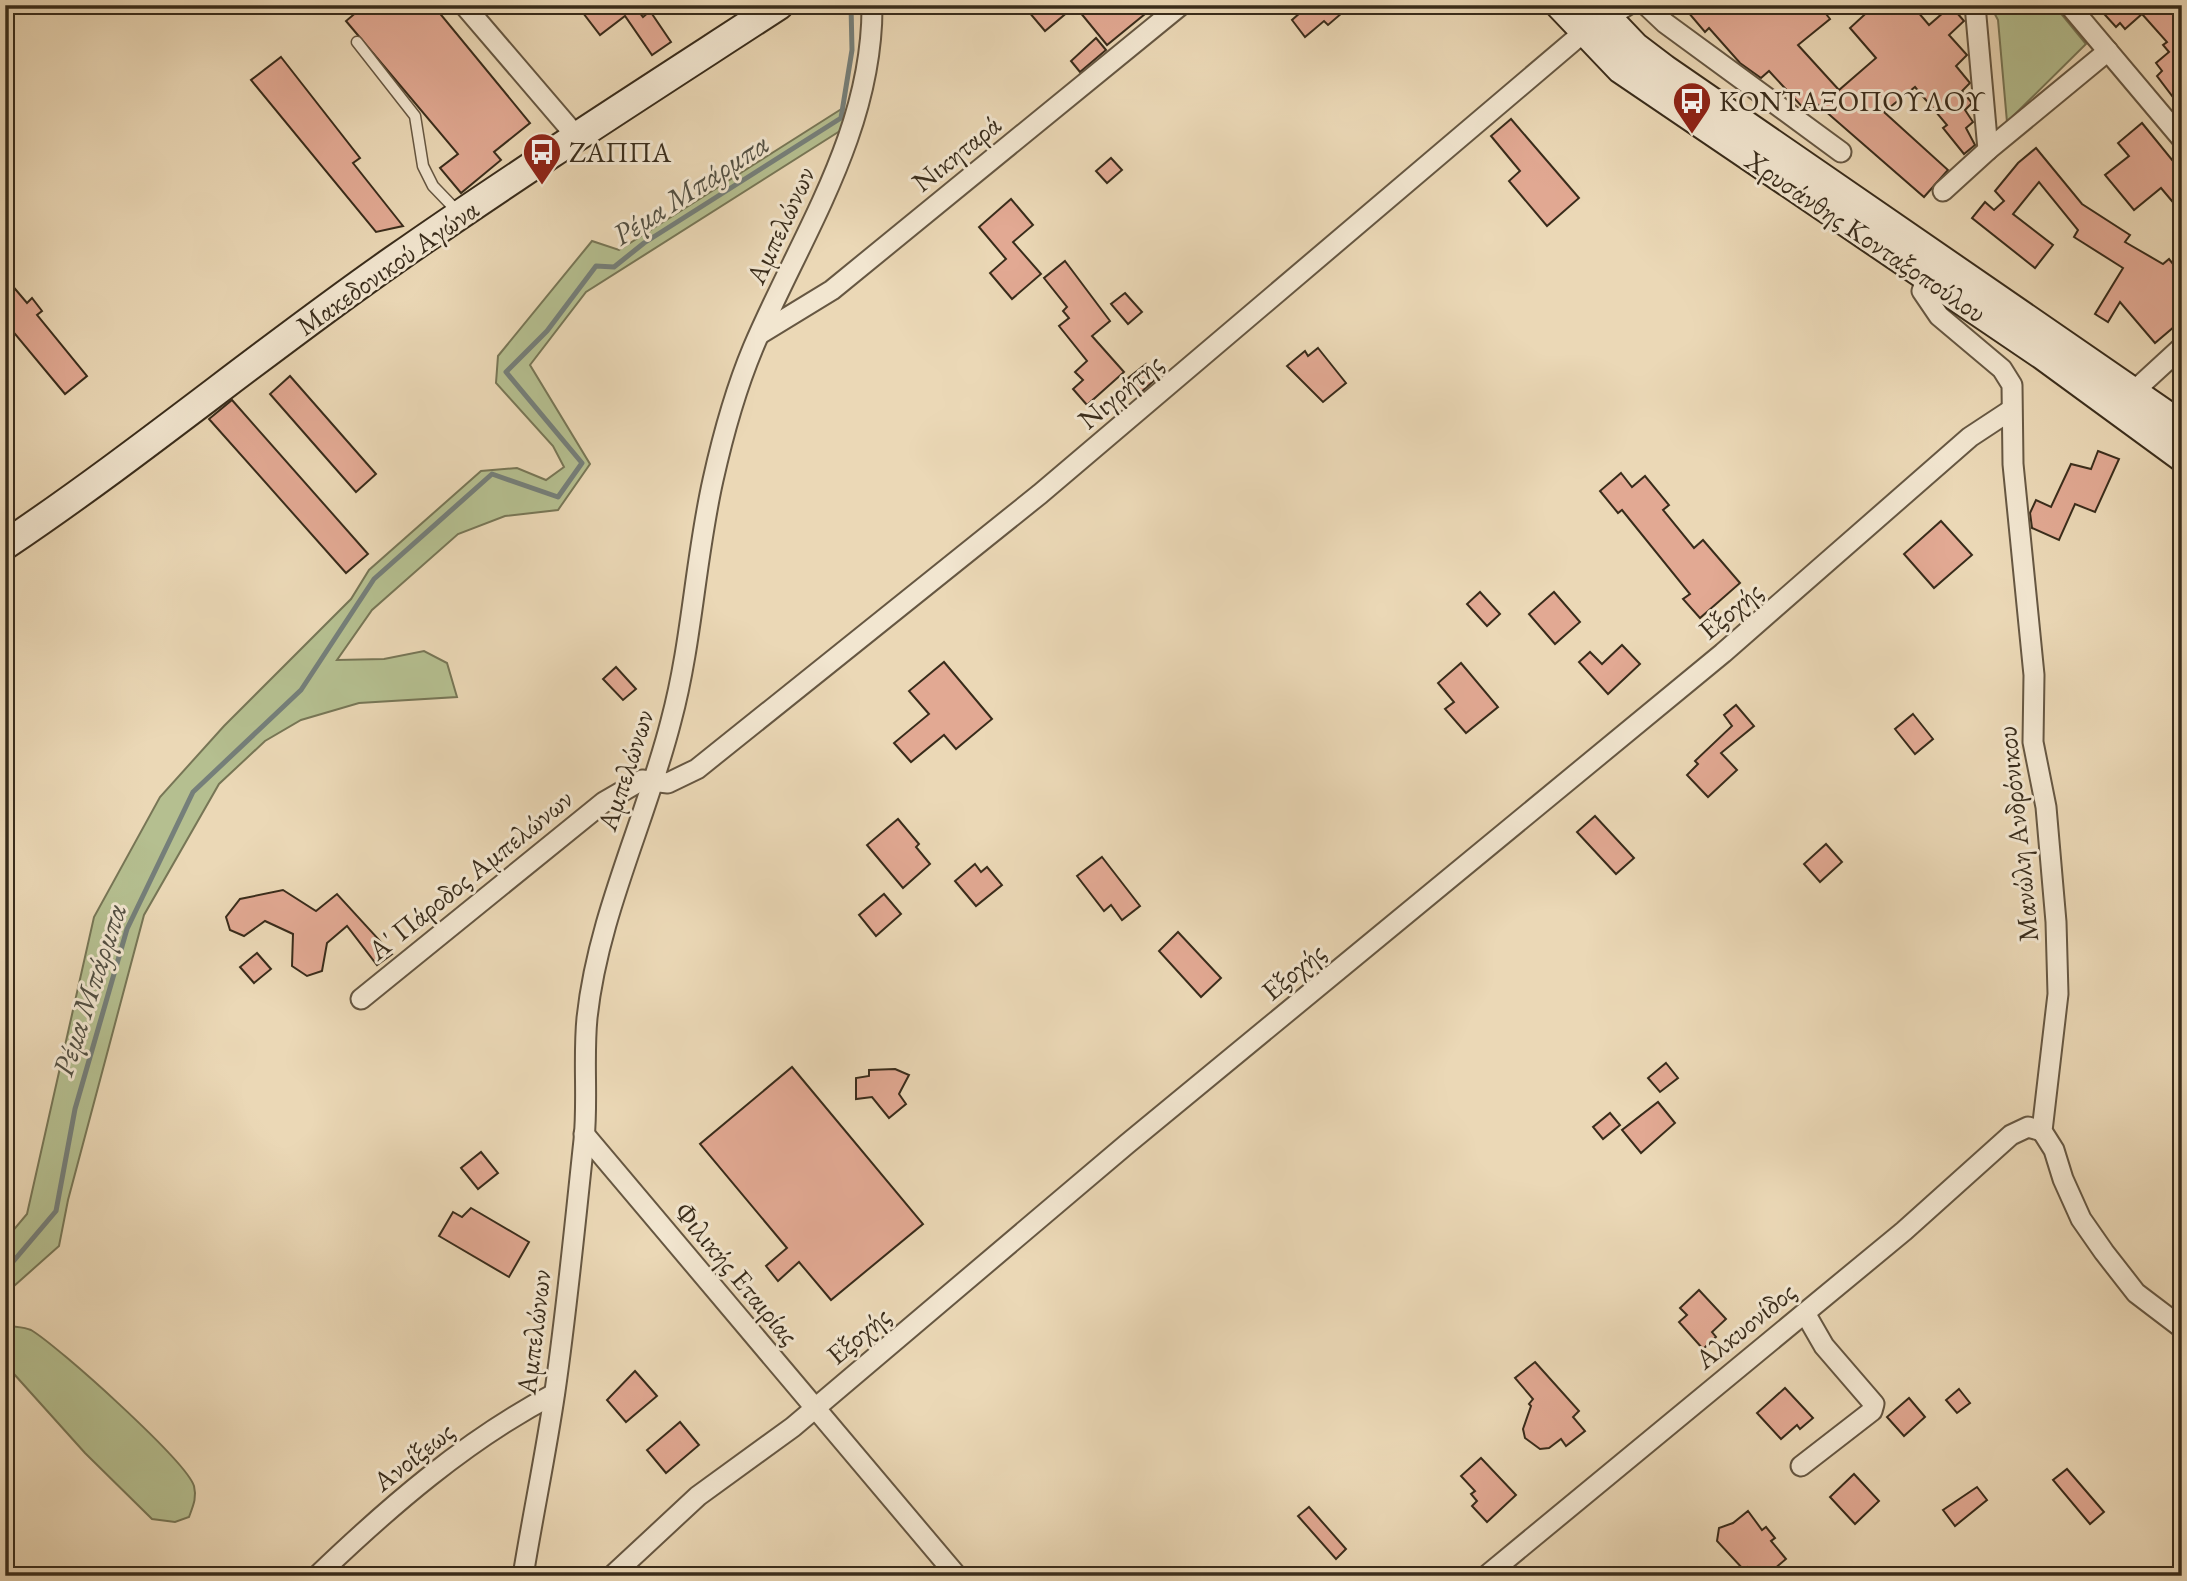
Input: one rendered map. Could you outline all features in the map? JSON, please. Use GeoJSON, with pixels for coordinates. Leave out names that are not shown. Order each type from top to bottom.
{"type":"FeatureCollection","features":[{"type":"Feature","properties":{"kind":"main road","name":"Μακεδονικού Αγώνα"},"geometry":{"type":"LineString","coordinates":[[5,545],[146,447],[264,354],[460,215],[779,5]]}},
{"type":"Feature","properties":{"kind":"main road","name":"Χρυσάνθης Κονταξοπούλου"},"geometry":{"type":"LineString","coordinates":[[1560,5],[1603,15],[1664,69],[2182,426]]}},
{"type":"Feature","properties":{"kind":"main road","name":"Χρυσάνθης Κονταξοπούλου"},"geometry":{"type":"LineString","coordinates":[[1603,15],[1621,68],[2045,356],[2182,457]]}},
{"type":"Feature","properties":{"kind":"street"},"geometry":{"type":"LineString","coordinates":[[464,5],[577,137]]}},
{"type":"Feature","properties":{"kind":"street","name":"Αμπελώνων"},"geometry":{"type":"LineString","coordinates":[[523,1576],[554,1394],[584,1134],[587,1017],[619,877],[655,781],[673,716],[713,480],[730,411],[760,334],[815,220],[855,124],[862,97],[872,5]]}},
{"type":"Feature","properties":{"kind":"street","name":"Νικηταρά"},"geometry":{"type":"LineString","coordinates":[[760,334],[832,290],[1181,5]]}},
{"type":"Feature","properties":{"kind":"street"},"geometry":{"type":"LineString","coordinates":[[1646,5],[1665,23],[1841,152]]}},
{"type":"Feature","properties":{"kind":"street"},"geometry":{"type":"LineString","coordinates":[[1975,5],[1988,150]]}},
{"type":"Feature","properties":{"kind":"street"},"geometry":{"type":"LineString","coordinates":[[2069,5],[2182,139]]}},
{"type":"Feature","properties":{"kind":"street","name":"Νιγρήτης"},"geometry":{"type":"LineString","coordinates":[[655,781],[678,780],[697,769],[1040,494],[1603,15]]}},
{"type":"Feature","properties":{"kind":"street"},"geometry":{"type":"LineString","coordinates":[[1943,191],[1988,150],[2108,51]]}},
{"type":"Feature","properties":{"kind":"street","name":"Μανώλη Ανδρόνικου"},"geometry":{"type":"LineString","coordinates":[[1927,277],[1922,290],[1928,303],[1951,329],[2008,377],[2012,394],[2012,464],[2034,675],[2033,742],[2048,819],[2056,922],[2058,994],[2042,1131]]}},
{"type":"Feature","properties":{"kind":"street"},"geometry":{"type":"LineString","coordinates":[[2133,392],[2182,347]]}},
{"type":"Feature","properties":{"kind":"street","name":"Εξοχής"},"geometry":{"type":"LineString","coordinates":[[612,1576],[698,1496],[815,1409],[1138,1136],[1733,644],[1970,437],[2011,410]]}},
{"type":"Feature","properties":{"kind":"street","name":"Α' Πάροδος Αμπελώνων"},"geometry":{"type":"LineString","coordinates":[[360,999],[604,802],[642,780],[655,781]]}},
{"type":"Feature","properties":{"kind":"street","name":"Αλκυονίδος"},"geometry":{"type":"LineString","coordinates":[[1486,1576],[1904,1231],[2011,1135],[2028,1127],[2042,1131]]}},
{"type":"Feature","properties":{"kind":"street"},"geometry":{"type":"LineString","coordinates":[[2042,1131],[2054,1150],[2063,1179],[2081,1219],[2104,1252],[2136,1293],[2182,1328]]}},
{"type":"Feature","properties":{"kind":"street","name":"Φιλικής Εταιρίας"},"geometry":{"type":"LineString","coordinates":[[584,1134],[957,1576]]}},
{"type":"Feature","properties":{"kind":"street"},"geometry":{"type":"LineString","coordinates":[[1801,1466],[1872,1411],[1874,1404],[1824,1346],[1805,1313]]}},
{"type":"Feature","properties":{"kind":"street","name":"Ανοίξεως"},"geometry":{"type":"LineString","coordinates":[[317,1576],[418,1486],[517,1414],[554,1394]]}},
{"type":"Feature","properties":{"kind":"lane"},"geometry":{"type":"LineString","coordinates":[[357,42],[415,116],[423,166],[433,186],[460,215]]}},
{"type":"Feature","properties":{"kind":"path"},"geometry":{"type":"LineString","coordinates":[[5,1233],[13,1221]]}},
{"type":"Feature","properties":{"kind":"green space"},"geometry":{"type":"Polygon","coordinates":[[[1990,5],[2000,5],[2004,13],[2013,5],[2054,5],[2086,44],[2007,122],[1998,20],[1990,5]]]}},
{"type":"Feature","properties":{"kind":"green space"},"geometry":{"type":"Polygon","coordinates":[[[843,108],[843,129],[586,292],[530,365],[590,464],[558,510],[505,516],[458,534],[372,610],[337,660],[384,659],[424,651],[447,663],[457,697],[359,703],[301,720],[265,741],[219,784],[144,915],[68,1200],[59,1246],[5,1294],[5,1240],[27,1214],[94,917],[160,797],[224,726],[351,599],[369,570],[481,471],[517,468],[546,480],[564,467],[553,446],[496,383],[498,356],[592,241],[619,250],[843,108]]]}},
{"type":"Feature","properties":{"kind":"green space"},"geometry":{"type":"Polygon","coordinates":[[[10,1326],[29,1329],[45,1340],[120,1405],[169,1453],[194,1486],[195,1498],[189,1517],[175,1522],[152,1519],[85,1453],[5,1364],[5,1333],[10,1326]]]}},
{"type":"Feature","properties":{"kind":"building"},"geometry":{"type":"Polygon","coordinates":[[[365,5],[433,5],[530,123],[494,152],[501,160],[461,193],[440,168],[458,154],[346,21],[365,5]]]}},
{"type":"Feature","properties":{"kind":"building"},"geometry":{"type":"Polygon","coordinates":[[[577,5],[639,5],[636,8],[643,17],[650,11],[671,42],[652,55],[625,16],[600,35],[577,5]]]}},
{"type":"Feature","properties":{"kind":"building"},"geometry":{"type":"Polygon","coordinates":[[[1023,5],[1156,5],[1107,45],[1075,6],[1045,31],[1023,5]]]}},
{"type":"Feature","properties":{"kind":"building"},"geometry":{"type":"Polygon","coordinates":[[[1309,5],[1343,5],[1338,9],[1342,13],[1328,25],[1324,21],[1305,37],[1292,20],[1309,5]]]}},
{"type":"Feature","properties":{"kind":"building"},"geometry":{"type":"Polygon","coordinates":[[[1682,5],[1819,5],[1830,19],[1798,45],[1839,90],[1876,58],[1850,28],[1875,5],[1912,5],[1929,25],[1951,6],[1964,21],[1949,35],[1967,55],[1956,66],[1970,83],[1962,91],[1972,103],[1965,110],[1973,122],[1966,128],[1975,145],[1964,154],[1943,128],[1947,125],[1915,87],[1884,112],[1948,170],[1924,197],[1816,103],[1806,111],[1769,71],[1761,78],[1740,63],[1709,28],[1705,32],[1682,5]]]}},
{"type":"Feature","properties":{"kind":"building"},"geometry":{"type":"Polygon","coordinates":[[[2096,5],[2178,5],[2182,10],[2182,109],[2157,76],[2162,71],[2156,63],[2169,52],[2163,45],[2167,42],[2142,14],[2125,29],[2120,23],[2116,27],[2096,5]]]}},
{"type":"Feature","properties":{"kind":"building"},"geometry":{"type":"Polygon","coordinates":[[[1096,38],[1106,50],[1080,72],[1071,61],[1096,38]]]}},
{"type":"Feature","properties":{"kind":"building"},"geometry":{"type":"Polygon","coordinates":[[[281,57],[360,158],[353,163],[403,226],[376,232],[251,80],[281,57]]]}},
{"type":"Feature","properties":{"kind":"building"},"geometry":{"type":"Polygon","coordinates":[[[1511,119],[1579,198],[1547,226],[1509,181],[1520,171],[1491,136],[1511,119]]]}},
{"type":"Feature","properties":{"kind":"building"},"geometry":{"type":"Polygon","coordinates":[[[2142,123],[2182,172],[2182,213],[2161,188],[2134,210],[2105,175],[2129,156],[2118,143],[2142,123]]]}},
{"type":"Feature","properties":{"kind":"building"},"geometry":{"type":"Polygon","coordinates":[[[2036,148],[2082,204],[2130,235],[2125,242],[2163,264],[2169,259],[2182,275],[2182,320],[2155,343],[2120,302],[2108,322],[2095,314],[2123,268],[2074,237],[2078,230],[2039,182],[2013,214],[2053,245],[2035,268],[1972,218],[1985,202],[1994,210],[2004,201],[1995,191],[2018,163],[2036,148]]]}},
{"type":"Feature","properties":{"kind":"building"},"geometry":{"type":"Polygon","coordinates":[[[1111,158],[1122,170],[1107,183],[1096,171],[1111,158]]]}},
{"type":"Feature","properties":{"kind":"building"},"geometry":{"type":"Polygon","coordinates":[[[1011,199],[1033,225],[1013,242],[1041,274],[1012,299],[990,273],[1006,259],[979,227],[1011,199]]]}},
{"type":"Feature","properties":{"kind":"building"},"geometry":{"type":"Polygon","coordinates":[[[1065,261],[1110,321],[1092,336],[1124,372],[1087,405],[1073,389],[1083,380],[1075,372],[1087,361],[1059,326],[1069,318],[1063,311],[1067,307],[1044,278],[1065,261]]]}},
{"type":"Feature","properties":{"kind":"building"},"geometry":{"type":"Polygon","coordinates":[[[5,277],[27,303],[32,298],[42,311],[37,315],[87,376],[65,394],[5,322],[5,277]]]}},
{"type":"Feature","properties":{"kind":"building"},"geometry":{"type":"Polygon","coordinates":[[[1125,293],[1142,312],[1128,324],[1111,304],[1125,293]]]}},
{"type":"Feature","properties":{"kind":"building"},"geometry":{"type":"Polygon","coordinates":[[[1318,348],[1346,383],[1323,402],[1287,366],[1305,351],[1308,356],[1318,348]]]}},
{"type":"Feature","properties":{"kind":"building"},"geometry":{"type":"Polygon","coordinates":[[[1146,364],[1157,378],[1139,394],[1127,379],[1146,364]]]}},
{"type":"Feature","properties":{"kind":"building"},"geometry":{"type":"Polygon","coordinates":[[[290,376],[376,474],[356,492],[270,394],[290,376]]]}},
{"type":"Feature","properties":{"kind":"building"},"geometry":{"type":"Polygon","coordinates":[[[232,400],[368,554],[346,573],[209,419],[232,400]]]}},
{"type":"Feature","properties":{"kind":"building"},"geometry":{"type":"Polygon","coordinates":[[[2098,451],[2119,459],[2095,512],[2075,504],[2059,540],[2032,528],[2030,513],[2036,500],[2051,507],[2071,464],[2091,469],[2098,451]]]}},
{"type":"Feature","properties":{"kind":"building"},"geometry":{"type":"Polygon","coordinates":[[[1621,473],[1632,487],[1645,476],[1669,505],[1663,510],[1694,548],[1703,540],[1740,583],[1700,618],[1683,599],[1690,594],[1622,510],[1618,513],[1600,491],[1621,473]]]}},
{"type":"Feature","properties":{"kind":"building"},"geometry":{"type":"Polygon","coordinates":[[[1941,521],[1972,555],[1934,588],[1904,554],[1941,521]]]}},
{"type":"Feature","properties":{"kind":"building"},"geometry":{"type":"Polygon","coordinates":[[[1480,592],[1500,614],[1487,626],[1467,604],[1480,592]]]}},
{"type":"Feature","properties":{"kind":"building"},"geometry":{"type":"Polygon","coordinates":[[[1554,592],[1580,622],[1555,644],[1529,614],[1554,592]]]}},
{"type":"Feature","properties":{"kind":"building"},"geometry":{"type":"Polygon","coordinates":[[[1622,645],[1640,664],[1608,694],[1579,662],[1590,652],[1602,664],[1622,645]]]}},
{"type":"Feature","properties":{"kind":"building"},"geometry":{"type":"Polygon","coordinates":[[[944,662],[992,719],[956,749],[944,735],[911,762],[894,743],[929,714],[909,691],[944,662]]]}},
{"type":"Feature","properties":{"kind":"building"},"geometry":{"type":"Polygon","coordinates":[[[1461,663],[1498,707],[1466,733],[1445,709],[1454,702],[1438,683],[1461,663]]]}},
{"type":"Feature","properties":{"kind":"building"},"geometry":{"type":"Polygon","coordinates":[[[616,667],[636,689],[623,700],[603,679],[616,667]]]}},
{"type":"Feature","properties":{"kind":"building"},"geometry":{"type":"Polygon","coordinates":[[[1736,705],[1754,726],[1721,753],[1737,770],[1708,797],[1687,775],[1698,764],[1695,761],[1732,726],[1724,715],[1736,705]]]}},
{"type":"Feature","properties":{"kind":"building"},"geometry":{"type":"Polygon","coordinates":[[[1913,714],[1933,739],[1915,754],[1895,729],[1913,714]]]}},
{"type":"Feature","properties":{"kind":"building"},"geometry":{"type":"Polygon","coordinates":[[[1595,816],[1634,858],[1616,874],[1577,832],[1595,816]]]}},
{"type":"Feature","properties":{"kind":"building"},"geometry":{"type":"Polygon","coordinates":[[[898,819],[919,844],[916,847],[930,864],[903,888],[867,845],[898,819]]]}},
{"type":"Feature","properties":{"kind":"building"},"geometry":{"type":"Polygon","coordinates":[[[1826,844],[1842,862],[1820,882],[1804,864],[1826,844]]]}},
{"type":"Feature","properties":{"kind":"building"},"geometry":{"type":"Polygon","coordinates":[[[1102,857],[1140,906],[1122,920],[1111,905],[1104,911],[1077,876],[1102,857]]]}},
{"type":"Feature","properties":{"kind":"building"},"geometry":{"type":"Polygon","coordinates":[[[975,864],[981,872],[987,867],[1002,885],[976,906],[955,881],[975,864]]]}},
{"type":"Feature","properties":{"kind":"building"},"geometry":{"type":"Polygon","coordinates":[[[283,890],[316,911],[337,894],[392,954],[377,965],[347,926],[327,943],[322,971],[307,976],[292,966],[293,934],[265,921],[244,936],[230,930],[226,917],[240,899],[283,890]]]}},
{"type":"Feature","properties":{"kind":"building"},"geometry":{"type":"Polygon","coordinates":[[[884,894],[901,914],[876,936],[859,915],[884,894]]]}},
{"type":"Feature","properties":{"kind":"building"},"geometry":{"type":"Polygon","coordinates":[[[1178,932],[1221,978],[1201,997],[1159,951],[1178,932]]]}},
{"type":"Feature","properties":{"kind":"building"},"geometry":{"type":"Polygon","coordinates":[[[257,953],[271,969],[254,983],[240,967],[257,953]]]}},
{"type":"Feature","properties":{"kind":"building"},"geometry":{"type":"Polygon","coordinates":[[[1666,1063],[1678,1078],[1660,1092],[1648,1078],[1666,1063]]]}},
{"type":"Feature","properties":{"kind":"building"},"geometry":{"type":"Polygon","coordinates":[[[792,1067],[923,1224],[831,1300],[799,1262],[778,1281],[766,1266],[787,1248],[700,1144],[792,1067]]]}},
{"type":"Feature","properties":{"kind":"building"},"geometry":{"type":"Polygon","coordinates":[[[895,1069],[909,1075],[899,1094],[906,1104],[889,1118],[872,1097],[856,1099],[856,1078],[869,1076],[869,1070],[895,1069]]]}},
{"type":"Feature","properties":{"kind":"building"},"geometry":{"type":"Polygon","coordinates":[[[1658,1102],[1675,1123],[1641,1153],[1622,1130],[1658,1102]]]}},
{"type":"Feature","properties":{"kind":"building"},"geometry":{"type":"Polygon","coordinates":[[[1610,1113],[1620,1125],[1603,1139],[1593,1127],[1610,1113]]]}},
{"type":"Feature","properties":{"kind":"building"},"geometry":{"type":"Polygon","coordinates":[[[481,1152],[498,1173],[478,1189],[461,1168],[481,1152]]]}},
{"type":"Feature","properties":{"kind":"building"},"geometry":{"type":"Polygon","coordinates":[[[471,1208],[529,1242],[509,1277],[439,1236],[453,1212],[462,1217],[471,1208]]]}},
{"type":"Feature","properties":{"kind":"building"},"geometry":{"type":"Polygon","coordinates":[[[1699,1290],[1726,1319],[1712,1332],[1716,1337],[1703,1349],[1679,1322],[1687,1315],[1680,1308],[1699,1290]]]}},
{"type":"Feature","properties":{"kind":"building"},"geometry":{"type":"Polygon","coordinates":[[[1535,1362],[1579,1411],[1573,1417],[1585,1431],[1566,1446],[1561,1439],[1549,1448],[1540,1449],[1525,1438],[1523,1429],[1531,1406],[1529,1404],[1533,1399],[1515,1378],[1535,1362]]]}},
{"type":"Feature","properties":{"kind":"building"},"geometry":{"type":"Polygon","coordinates":[[[635,1371],[657,1396],[626,1422],[607,1400],[635,1371]]]}},
{"type":"Feature","properties":{"kind":"building"},"geometry":{"type":"Polygon","coordinates":[[[1785,1388],[1813,1418],[1800,1429],[1797,1425],[1781,1439],[1757,1413],[1785,1388]]]}},
{"type":"Feature","properties":{"kind":"building"},"geometry":{"type":"Polygon","coordinates":[[[1959,1389],[1970,1403],[1957,1413],[1946,1400],[1959,1389]]]}},
{"type":"Feature","properties":{"kind":"building"},"geometry":{"type":"Polygon","coordinates":[[[1909,1398],[1925,1417],[1904,1436],[1887,1417],[1909,1398]]]}},
{"type":"Feature","properties":{"kind":"building"},"geometry":{"type":"Polygon","coordinates":[[[680,1422],[699,1445],[666,1473],[647,1450],[680,1422]]]}},
{"type":"Feature","properties":{"kind":"building"},"geometry":{"type":"Polygon","coordinates":[[[1481,1458],[1516,1495],[1487,1522],[1472,1506],[1477,1501],[1471,1494],[1475,1491],[1461,1476],[1481,1458]]]}},
{"type":"Feature","properties":{"kind":"building"},"geometry":{"type":"Polygon","coordinates":[[[2067,1469],[2104,1512],[2090,1524],[2053,1480],[2067,1469]]]}},
{"type":"Feature","properties":{"kind":"building"},"geometry":{"type":"Polygon","coordinates":[[[1854,1474],[1879,1501],[1855,1524],[1830,1497],[1854,1474]]]}},
{"type":"Feature","properties":{"kind":"building"},"geometry":{"type":"Polygon","coordinates":[[[1977,1487],[1987,1500],[1955,1526],[1943,1510],[1977,1487]]]}},
{"type":"Feature","properties":{"kind":"building"},"geometry":{"type":"Polygon","coordinates":[[[1309,1507],[1346,1549],[1336,1559],[1298,1516],[1309,1507]]]}},
{"type":"Feature","properties":{"kind":"building"},"geometry":{"type":"Polygon","coordinates":[[[1748,1511],[1762,1530],[1766,1527],[1775,1538],[1771,1541],[1786,1559],[1766,1576],[1754,1576],[1747,1567],[1743,1569],[1717,1541],[1719,1528],[1733,1523],[1748,1511]]]}},
{"type":"Feature","properties":{"kind":"waterway","name":"Ρέμα Μπάρμπα"},"geometry":{"type":"LineString","coordinates":[[5,1271],[56,1211],[75,1109],[127,929],[193,792],[301,690],[374,579],[492,474],[558,497],[582,463],[506,372],[547,331],[596,266],[614,267],[644,243],[841,118],[852,50],[851,5]]}},
{"type":"Feature","properties":{"kind":"place","name":"ΚΟΝΤΑΞΟΠΟΥΛΟΥ"},"geometry":{"type":"Point","coordinates":[1692,135]}},
{"type":"Feature","properties":{"kind":"place","name":"ΖΑΠΠΑ"},"geometry":{"type":"Point","coordinates":[542,186]}}]}
